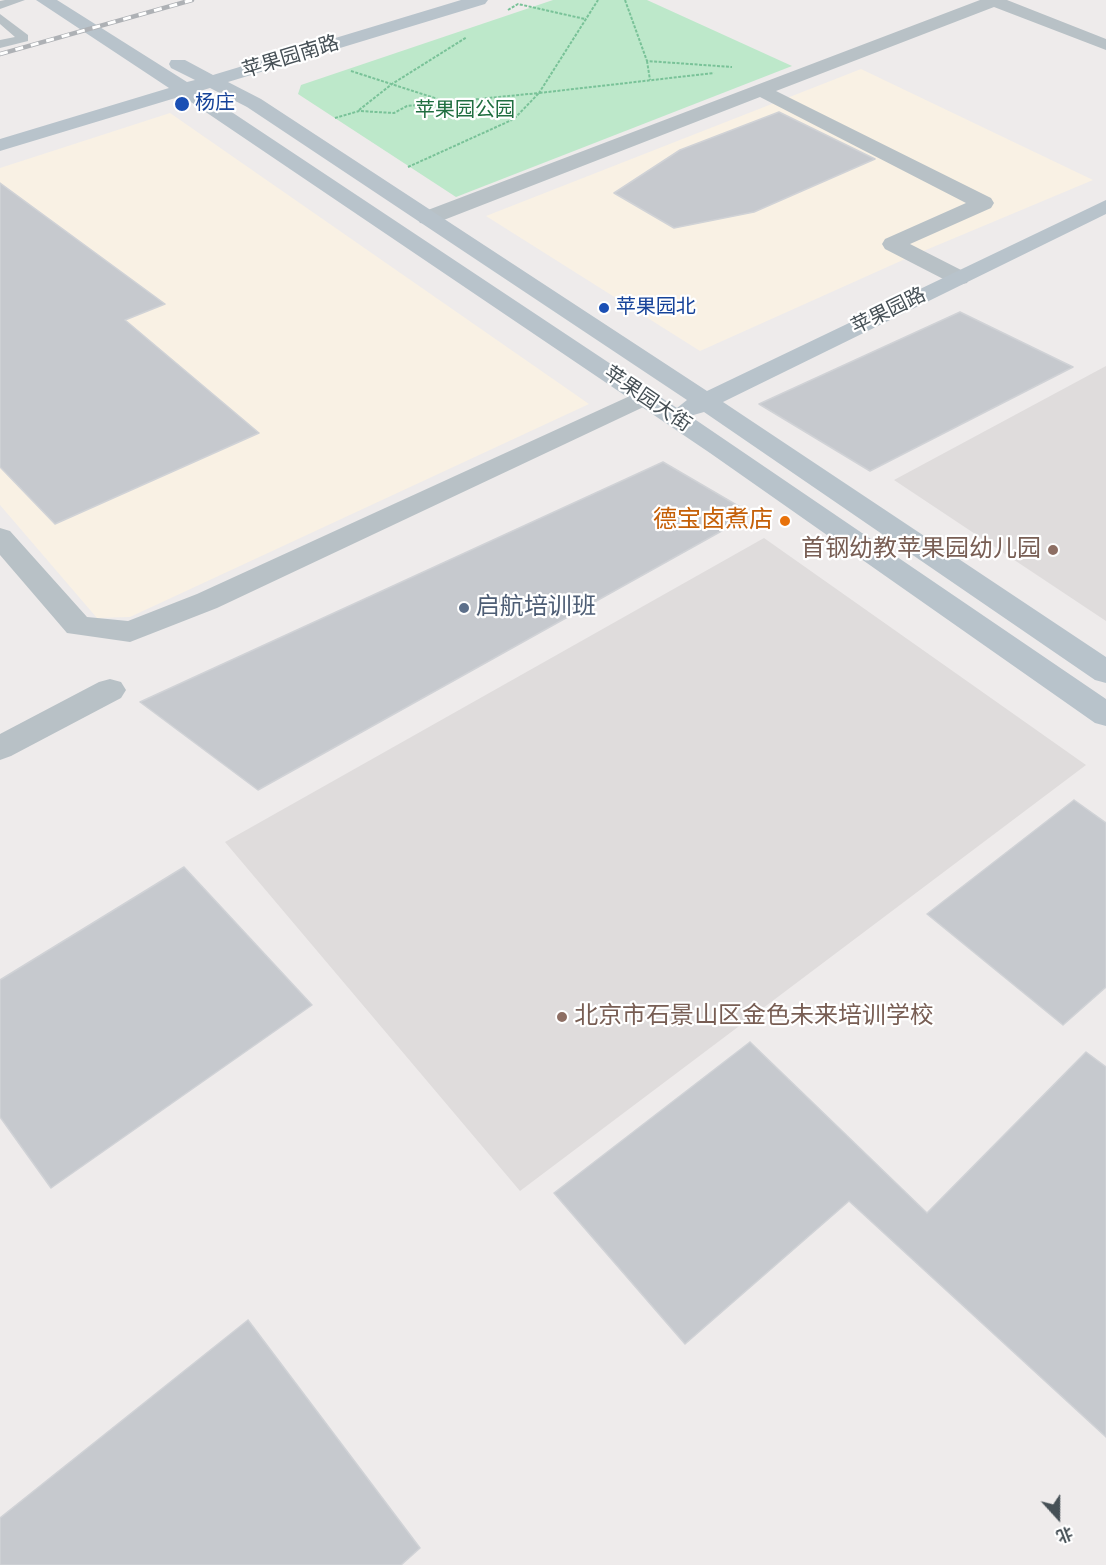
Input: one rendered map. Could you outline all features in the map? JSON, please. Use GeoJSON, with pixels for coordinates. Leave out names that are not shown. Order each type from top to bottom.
{"type":"FeatureCollection","features":[{"type":"Feature","properties":{"kind":"main road","name":"苹果园南路"},"geometry":{"type":"LineString","coordinates":[[45,0],[152,78],[186,79]]}},
{"type":"Feature","properties":{"kind":"main road","name":"苹果园大街"},"geometry":{"type":"LineString","coordinates":[[72,0],[643,398],[1106,715]]}},
{"type":"Feature","properties":{"kind":"main road","name":"苹果园南路"},"geometry":{"type":"LineString","coordinates":[[0,145],[186,79],[479,0]]}},
{"type":"Feature","properties":{"kind":"main road","name":"苹果园大街"},"geometry":{"type":"LineString","coordinates":[[210,72],[705,401],[1106,672]]}},
{"type":"Feature","properties":{"kind":"main road","name":"苹果园路"},"geometry":{"type":"LineString","coordinates":[[672,417],[1106,206]]}},
{"type":"Feature","properties":{"kind":"street"},"geometry":{"type":"LineString","coordinates":[[428,218],[995,0],[1106,45]]}},
{"type":"Feature","properties":{"kind":"street"},"geometry":{"type":"LineString","coordinates":[[762,91],[983,203],[893,244],[959,278]]}},
{"type":"Feature","properties":{"kind":"street"},"geometry":{"type":"LineString","coordinates":[[0,537],[78,626],[129,632],[207,601],[643,398]]}},
{"type":"Feature","properties":{"kind":"street"},"geometry":{"type":"LineString","coordinates":[[0,748],[110,690]]}},
{"type":"Feature","properties":{"kind":"lane"},"geometry":{"type":"LineString","coordinates":[[0,5],[19,0]]}},
{"type":"Feature","properties":{"kind":"lane"},"geometry":{"type":"LineString","coordinates":[[0,18],[24,38],[0,44]]}},
{"type":"Feature","properties":{"kind":"path"},"geometry":{"type":"LineString","coordinates":[[399,171],[514,119],[539,93],[598,0]]}},
{"type":"Feature","properties":{"kind":"path"},"geometry":{"type":"LineString","coordinates":[[625,0],[647,61],[650,80]]}},
{"type":"Feature","properties":{"kind":"path"},"geometry":{"type":"LineString","coordinates":[[508,10],[518,4],[585,19]]}},
{"type":"Feature","properties":{"kind":"path"},"geometry":{"type":"LineString","coordinates":[[358,111],[392,84],[470,35]]}},
{"type":"Feature","properties":{"kind":"path"},"geometry":{"type":"LineString","coordinates":[[647,61],[736,68]]}},
{"type":"Feature","properties":{"kind":"path"},"geometry":{"type":"LineString","coordinates":[[342,68],[448,102]]}},
{"type":"Feature","properties":{"kind":"path"},"geometry":{"type":"LineString","coordinates":[[332,118],[358,111],[394,113],[407,106],[719,73]]}},
{"type":"Feature","properties":{"kind":"path"},"geometry":{"type":"LineString","coordinates":[[461,101],[514,119]]}},
{"type":"Feature","properties":{"kind":"shaded area"},"geometry":{"type":"Polygon","coordinates":[[[861,69],[1093,180],[914,255],[700,351],[486,216],[861,69]]]}},
{"type":"Feature","properties":{"kind":"shaded area"},"geometry":{"type":"Polygon","coordinates":[[[170,113],[589,404],[130,617],[97,618],[0,505],[0,168],[170,113]]]}},
{"type":"Feature","properties":{"kind":"shaded area","name":"首钢幼教苹果园幼儿园"},"geometry":{"type":"Polygon","coordinates":[[[1106,366],[1106,621],[894,480],[1106,366]]]}},
{"type":"Feature","properties":{"kind":"shaded area","name":"北京市石景山区金色未来培训学校"},"geometry":{"type":"Polygon","coordinates":[[[764,538],[1086,765],[520,1191],[225,842],[764,538]]]}},
{"type":"Feature","properties":{"kind":"green space","name":"苹果园公园"},"geometry":{"type":"Polygon","coordinates":[[[553,0],[647,0],[792,66],[456,197],[298,94],[301,85],[553,0]]]}},
{"type":"Feature","properties":{"kind":"building"},"geometry":{"type":"Polygon","coordinates":[[[779,112],[875,159],[754,212],[674,228],[614,193],[680,150],[779,112]]]}},
{"type":"Feature","properties":{"kind":"building"},"geometry":{"type":"Polygon","coordinates":[[[0,183],[165,304],[125,320],[259,433],[55,524],[0,467],[0,183]]]}},
{"type":"Feature","properties":{"kind":"building"},"geometry":{"type":"Polygon","coordinates":[[[960,312],[1073,367],[870,471],[759,404],[960,312]]]}},
{"type":"Feature","properties":{"kind":"building","name":"启航培训班"},"geometry":{"type":"Polygon","coordinates":[[[663,462],[752,514],[258,790],[140,702],[663,462]]]}},
{"type":"Feature","properties":{"kind":"building"},"geometry":{"type":"Polygon","coordinates":[[[1074,800],[1106,823],[1106,987],[1063,1025],[927,914],[1074,800]]]}},
{"type":"Feature","properties":{"kind":"building"},"geometry":{"type":"Polygon","coordinates":[[[184,867],[312,1005],[51,1188],[0,1117],[0,980],[184,867]]]}},
{"type":"Feature","properties":{"kind":"building"},"geometry":{"type":"Polygon","coordinates":[[[750,1042],[927,1213],[1086,1052],[1106,1067],[1106,1437],[849,1201],[685,1344],[554,1193],[750,1042]]]}},
{"type":"Feature","properties":{"kind":"building"},"geometry":{"type":"Polygon","coordinates":[[[248,1320],[420,1548],[401,1565],[0,1565],[0,1518],[248,1320]]]}},
{"type":"Feature","properties":{"kind":"railway"},"geometry":{"type":"LineString","coordinates":[[0,54],[192,0]]}},
{"type":"Feature","properties":{"kind":"place","name":"杨庄"},"geometry":{"type":"Point","coordinates":[182,104]}},
{"type":"Feature","properties":{"kind":"place","name":"苹果园北"},"geometry":{"type":"Point","coordinates":[604,308]}},
{"type":"Feature","properties":{"kind":"place","name":"德宝卤煮店"},"geometry":{"type":"Point","coordinates":[785,521]}},
{"type":"Feature","properties":{"kind":"place","name":"首钢幼教苹果园幼儿园"},"geometry":{"type":"Point","coordinates":[1053,550]}},
{"type":"Feature","properties":{"kind":"place","name":"启航培训班"},"geometry":{"type":"Point","coordinates":[464,608]}},
{"type":"Feature","properties":{"kind":"place","name":"北京市石景山区金色未来培训学校"},"geometry":{"type":"Point","coordinates":[562,1017]}}]}
